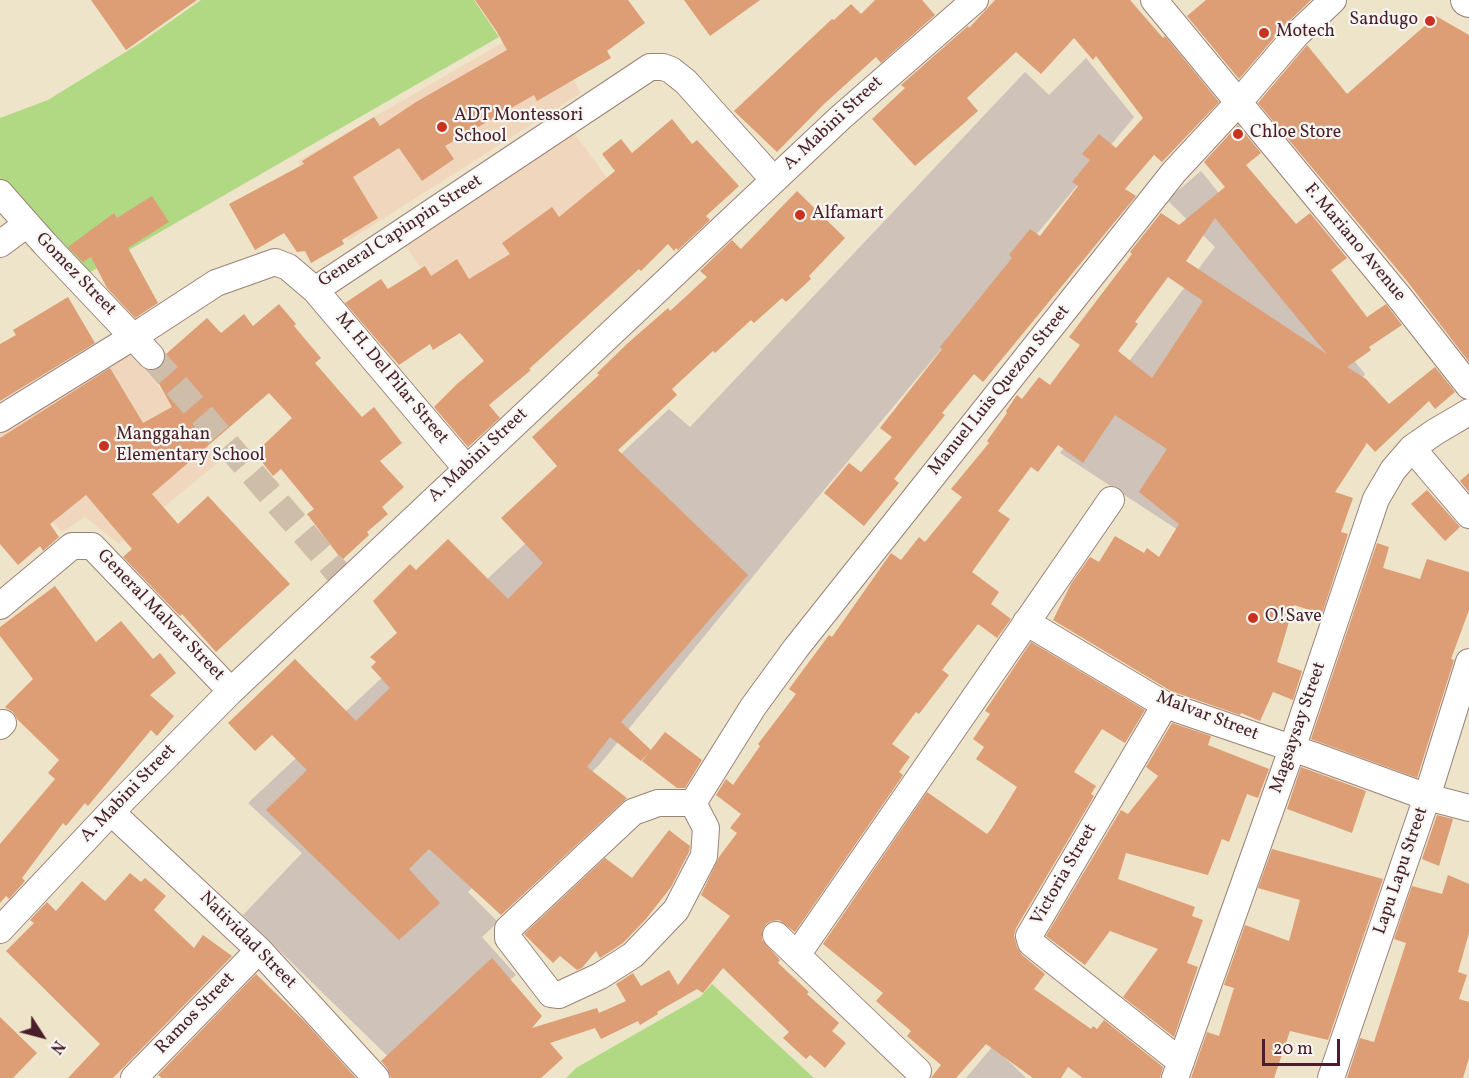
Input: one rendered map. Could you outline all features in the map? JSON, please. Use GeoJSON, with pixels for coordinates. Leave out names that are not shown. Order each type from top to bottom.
{"type":"FeatureCollection","features":[{"type":"Feature","properties":{"kind":"street","name":"A. Mabini Street"},"geometry":{"type":"LineString","coordinates":[[0,930],[111,812],[231,691],[876,85],[975,0]]}},
{"type":"Feature","properties":{"kind":"street","name":"F. Mariano Avenue"},"geometry":{"type":"LineString","coordinates":[[1154,0],[1400,298],[1469,386]]}},
{"type":"Feature","properties":{"kind":"street","name":"Manuel Luis Quezon Street"},"geometry":{"type":"LineString","coordinates":[[693,803],[753,707],[796,648],[1174,172],[1238,103],[1297,34],[1333,0]]}},
{"type":"Feature","properties":{"kind":"street","name":"General Capinpin Street"},"geometry":{"type":"LineString","coordinates":[[0,419],[216,283],[275,262],[288,267],[315,290],[650,67],[663,67],[671,70],[686,82],[774,180]]}},
{"type":"Feature","properties":{"kind":"street","name":"Gomez Street"},"geometry":{"type":"LineString","coordinates":[[0,194],[151,356]]}},
{"type":"Feature","properties":{"kind":"street"},"geometry":{"type":"LineString","coordinates":[[0,243],[27,224]]}},
{"type":"Feature","properties":{"kind":"street","name":"M. H. Del Pilar Street"},"geometry":{"type":"LineString","coordinates":[[315,290],[466,468]]}},
{"type":"Feature","properties":{"kind":"street","name":"Magsaysay Street"},"geometry":{"type":"LineString","coordinates":[[1178,1070],[1292,749],[1376,499],[1393,470],[1412,448],[1469,412]]}},
{"type":"Feature","properties":{"kind":"street"},"geometry":{"type":"LineString","coordinates":[[1412,448],[1469,515]]}},
{"type":"Feature","properties":{"kind":"street"},"geometry":{"type":"LineString","coordinates":[[797,956],[1111,500]]}},
{"type":"Feature","properties":{"kind":"street","name":"General Malvar Street"},"geometry":{"type":"LineString","coordinates":[[0,606],[72,546],[92,546],[231,691]]}},
{"type":"Feature","properties":{"kind":"street","name":"Malvar Street"},"geometry":{"type":"LineString","coordinates":[[1026,622],[1165,705],[1427,797],[1469,807]]}},
{"type":"Feature","properties":{"kind":"street","name":"Lapu Lapu Street"},"geometry":{"type":"LineString","coordinates":[[1330,1078],[1427,797],[1469,662]]}},
{"type":"Feature","properties":{"kind":"street","name":"Victoria Street"},"geometry":{"type":"LineString","coordinates":[[1165,705],[1029,936],[1031,943],[1178,1070]]}},
{"type":"Feature","properties":{"kind":"street"},"geometry":{"type":"LineString","coordinates":[[658,803],[693,803],[706,828],[704,856],[676,910],[633,956],[560,995],[551,994],[508,938],[508,929],[633,812],[658,803]]}},
{"type":"Feature","properties":{"kind":"street","name":"Natividad Street"},"geometry":{"type":"LineString","coordinates":[[111,812],[259,950],[376,1078]]}},
{"type":"Feature","properties":{"kind":"street"},"geometry":{"type":"LineString","coordinates":[[776,935],[918,1071]]}},
{"type":"Feature","properties":{"kind":"street","name":"Ramos Street"},"geometry":{"type":"LineString","coordinates":[[134,1078],[259,950]]}},
{"type":"Feature","properties":{"kind":"shaded area","name":"ADT Montessori School"},"geometry":{"type":"Polygon","coordinates":[[[540,21],[581,93],[348,241],[298,161],[540,21]]]}},
{"type":"Feature","properties":{"kind":"shaded area"},"geometry":{"type":"Polygon","coordinates":[[[1086,58],[1134,117],[600,764],[468,892],[498,922],[482,937],[516,975],[469,1014],[410,1078],[243,915],[302,853],[248,803],[669,409],[690,427],[1025,72],[1049,95],[1086,58]]]}},
{"type":"Feature","properties":{"kind":"shaded area","name":"ADT Montessori School"},"geometry":{"type":"Polygon","coordinates":[[[574,133],[630,209],[469,339],[405,245],[574,133]]]}},
{"type":"Feature","properties":{"kind":"shaded area"},"geometry":{"type":"Polygon","coordinates":[[[1201,171],[1365,374],[1238,569],[1060,453],[1215,247],[1167,200],[1201,171]]]}},
{"type":"Feature","properties":{"kind":"shaded area","name":"Manggahan Elementary School"},"geometry":{"type":"Polygon","coordinates":[[[127,348],[220,461],[119,544],[85,517],[62,532],[0,469],[0,430],[127,348]]]}},
{"type":"Feature","properties":{"kind":"shaded area"},"geometry":{"type":"Polygon","coordinates":[[[993,1046],[1026,1078],[966,1078],[993,1046]]]}},
{"type":"Feature","properties":{"kind":"green space"},"geometry":{"type":"Polygon","coordinates":[[[201,0],[474,0],[499,37],[82,277],[0,190],[0,118],[48,100],[137,45],[201,0]]]}},
{"type":"Feature","properties":{"kind":"green space"},"geometry":{"type":"Polygon","coordinates":[[[712,984],[814,1078],[566,1078],[576,1068],[700,997],[712,984]]]}},
{"type":"Feature","properties":{"kind":"building"},"geometry":{"type":"Polygon","coordinates":[[[91,0],[197,0],[126,50],[91,0]]]}},
{"type":"Feature","properties":{"kind":"building"},"geometry":{"type":"Polygon","coordinates":[[[475,0],[628,0],[645,23],[607,51],[611,58],[537,101],[534,95],[445,146],[454,159],[422,181],[399,148],[353,177],[378,218],[342,240],[344,244],[311,263],[305,251],[297,252],[284,233],[255,250],[229,204],[304,164],[302,161],[374,117],[380,126],[416,102],[507,50],[475,0]]]}},
{"type":"Feature","properties":{"kind":"building"},"geometry":{"type":"Polygon","coordinates":[[[684,0],[760,0],[710,36],[684,0]]]}},
{"type":"Feature","properties":{"kind":"building"},"geometry":{"type":"Polygon","coordinates":[[[875,0],[922,0],[935,15],[881,63],[876,57],[824,104],[777,152],[734,111],[851,4],[861,14],[875,0]]]}},
{"type":"Feature","properties":{"kind":"building"},"geometry":{"type":"Polygon","coordinates":[[[995,0],[1130,0],[1163,38],[1165,36],[1219,102],[1162,162],[1154,155],[1125,189],[1136,196],[983,382],[974,374],[942,413],[945,415],[894,479],[899,483],[864,526],[824,493],[849,463],[861,472],[892,437],[880,428],[942,349],[940,347],[1012,258],[1009,255],[1030,229],[1040,236],[1078,186],[1072,182],[1090,160],[1082,154],[1099,134],[1116,148],[1143,118],[1096,56],[1093,60],[1074,38],[1041,74],[1016,52],[967,98],[978,111],[915,166],[872,119],[905,88],[901,85],[968,26],[969,28],[995,0]]]}},
{"type":"Feature","properties":{"kind":"building"},"geometry":{"type":"Polygon","coordinates":[[[1206,0],[1311,0],[1286,24],[1239,79],[1187,16],[1206,0]]]}},
{"type":"Feature","properties":{"kind":"building"},"geometry":{"type":"Polygon","coordinates":[[[1436,16],[1469,35],[1469,362],[1407,281],[1258,103],[1307,45],[1347,94],[1436,16]]]}},
{"type":"Feature","properties":{"kind":"building"},"geometry":{"type":"Polygon","coordinates":[[[672,119],[692,144],[697,140],[739,186],[706,216],[710,220],[678,250],[676,248],[674,251],[668,244],[641,271],[639,269],[529,369],[531,370],[489,405],[500,418],[468,447],[434,407],[484,361],[460,333],[433,350],[430,344],[399,365],[345,303],[381,279],[388,289],[425,266],[431,276],[457,259],[469,279],[510,254],[502,243],[552,207],[559,217],[615,171],[602,154],[621,139],[632,153],[672,119]]]}},
{"type":"Feature","properties":{"kind":"building"},"geometry":{"type":"Polygon","coordinates":[[[1238,125],[1261,153],[1246,165],[1296,224],[1310,213],[1347,258],[1331,270],[1367,317],[1386,304],[1402,325],[1369,347],[1371,350],[1347,367],[1366,379],[1389,404],[1435,367],[1455,392],[1435,409],[1429,401],[1375,452],[1367,443],[1335,492],[1353,498],[1341,532],[1348,534],[1322,614],[1294,605],[1277,662],[1302,671],[1293,700],[1273,692],[1260,721],[1241,713],[1240,715],[1171,691],[1053,620],[1071,584],[1090,557],[1099,562],[1115,536],[1144,553],[1147,548],[1159,557],[1179,524],[1139,492],[1167,449],[1115,415],[1083,463],[1058,445],[1038,472],[1031,467],[998,511],[1010,519],[972,572],[999,592],[991,604],[1011,619],[997,638],[978,624],[942,670],[949,675],[919,714],[916,712],[892,744],[910,757],[899,772],[903,775],[795,932],[779,920],[766,924],[762,931],[762,940],[780,960],[778,963],[839,1023],[832,1031],[846,1043],[825,1068],[810,1055],[806,1059],[783,1038],[789,1032],[723,968],[703,993],[697,989],[657,1012],[658,1014],[640,1025],[638,1021],[601,1039],[595,1028],[550,1043],[563,1058],[541,1078],[391,1078],[381,1061],[492,958],[542,1016],[532,1028],[597,1008],[599,1013],[626,1001],[616,984],[633,973],[641,986],[669,970],[678,985],[730,916],[701,895],[719,857],[737,833],[730,828],[741,814],[716,795],[726,779],[733,785],[760,746],[758,744],[796,694],[789,689],[829,635],[832,637],[891,553],[901,560],[919,537],[925,542],[962,497],[951,489],[989,443],[987,441],[1017,395],[1022,399],[1039,377],[1050,385],[1080,345],[1069,337],[1161,213],[1179,225],[1225,187],[1204,162],[1238,125]],[[1215,218],[1186,261],[1327,354],[1215,218]],[[1168,277],[1135,322],[1138,324],[1118,351],[1152,378],[1203,301],[1168,277]]]}},
{"type":"Feature","properties":{"kind":"building"},"geometry":{"type":"Polygon","coordinates":[[[797,191],[845,238],[809,276],[811,279],[786,302],[782,298],[754,323],[751,320],[672,389],[677,395],[618,450],[748,575],[621,722],[651,750],[641,761],[610,737],[587,767],[627,798],[501,915],[429,849],[409,869],[440,903],[399,940],[266,810],[307,770],[272,735],[255,751],[228,723],[295,659],[356,721],[390,688],[371,667],[376,662],[370,657],[397,633],[373,601],[410,564],[416,570],[448,539],[508,599],[543,563],[501,518],[557,466],[532,437],[599,375],[597,373],[628,343],[668,308],[670,311],[707,277],[700,271],[732,240],[741,249],[797,191]]]}},
{"type":"Feature","properties":{"kind":"building"},"geometry":{"type":"Polygon","coordinates":[[[152,196],[169,222],[128,248],[158,303],[135,318],[107,288],[91,257],[83,262],[68,247],[114,213],[117,218],[152,196]]]}},
{"type":"Feature","properties":{"kind":"building"},"geometry":{"type":"Polygon","coordinates":[[[68,297],[95,343],[0,401],[0,344],[16,335],[13,330],[68,297]]]}},
{"type":"Feature","properties":{"kind":"building"},"geometry":{"type":"Polygon","coordinates":[[[279,304],[321,358],[315,363],[362,417],[374,407],[402,443],[380,461],[404,487],[382,507],[388,514],[367,532],[369,535],[342,560],[307,514],[314,509],[281,469],[273,476],[255,453],[292,418],[269,393],[152,494],[178,524],[208,496],[290,584],[216,652],[182,614],[180,616],[123,557],[132,549],[86,495],[50,524],[59,537],[43,551],[40,546],[18,565],[0,544],[0,438],[110,368],[143,423],[172,407],[152,371],[162,366],[166,354],[207,318],[221,333],[244,314],[253,326],[279,304]]]}},
{"type":"Feature","properties":{"kind":"building"},"geometry":{"type":"Polygon","coordinates":[[[1469,473],[1469,492],[1460,481],[1469,473]]]}},
{"type":"Feature","properties":{"kind":"building"},"geometry":{"type":"Polygon","coordinates":[[[1427,490],[1460,527],[1445,541],[1411,504],[1427,490]]]}},
{"type":"Feature","properties":{"kind":"building"},"geometry":{"type":"Polygon","coordinates":[[[1377,543],[1389,547],[1383,568],[1420,579],[1427,559],[1469,572],[1469,610],[1451,659],[1454,660],[1417,778],[1311,739],[1377,543]]]}},
{"type":"Feature","properties":{"kind":"building"},"geometry":{"type":"Polygon","coordinates":[[[55,586],[96,642],[121,621],[153,659],[160,653],[176,673],[150,695],[174,716],[157,736],[151,730],[88,806],[85,803],[66,826],[63,823],[22,878],[25,881],[9,899],[6,896],[0,903],[0,844],[55,779],[48,773],[59,760],[18,720],[13,712],[5,707],[33,679],[0,636],[0,627],[55,586]]]}},
{"type":"Feature","properties":{"kind":"building"},"geometry":{"type":"Polygon","coordinates":[[[1031,642],[1145,710],[1125,743],[1102,729],[1074,772],[1096,786],[1091,794],[1094,796],[1016,928],[1014,935],[1017,947],[1022,955],[1045,974],[1034,989],[1091,1029],[1093,1026],[1097,1029],[1104,1020],[1163,1067],[1160,1078],[1083,1078],[1068,1067],[1061,1078],[1033,1078],[986,1044],[956,1078],[931,1078],[941,1065],[907,1036],[911,1031],[876,1001],[883,993],[823,944],[927,792],[987,834],[992,828],[1017,787],[976,759],[984,747],[973,739],[990,714],[985,711],[1031,642]]]}},
{"type":"Feature","properties":{"kind":"building"},"geometry":{"type":"Polygon","coordinates":[[[1172,723],[1211,736],[1208,745],[1269,769],[1258,798],[1247,794],[1229,842],[1222,839],[1208,875],[1126,853],[1118,879],[1195,907],[1192,916],[1203,920],[1187,963],[1198,967],[1174,1037],[1123,997],[1158,949],[1110,931],[1085,965],[1046,936],[1121,810],[1128,814],[1158,776],[1146,767],[1172,723]]]}},
{"type":"Feature","properties":{"kind":"building"},"geometry":{"type":"Polygon","coordinates":[[[665,732],[702,760],[685,788],[677,788],[642,761],[665,732]]]}},
{"type":"Feature","properties":{"kind":"building"},"geometry":{"type":"Polygon","coordinates":[[[1301,767],[1366,791],[1352,833],[1287,809],[1301,767]]]}},
{"type":"Feature","properties":{"kind":"building"},"geometry":{"type":"Polygon","coordinates":[[[1437,815],[1453,819],[1439,866],[1422,859],[1437,815]]]}},
{"type":"Feature","properties":{"kind":"building"},"geometry":{"type":"Polygon","coordinates":[[[669,830],[690,846],[689,852],[671,887],[646,919],[623,943],[600,958],[596,951],[582,968],[577,970],[560,956],[553,963],[524,934],[605,858],[632,878],[669,830]]]}},
{"type":"Feature","properties":{"kind":"building"},"geometry":{"type":"Polygon","coordinates":[[[1272,849],[1383,879],[1328,1040],[1290,1031],[1274,1078],[1191,1078],[1207,1032],[1219,1036],[1234,988],[1224,985],[1245,925],[1289,941],[1300,900],[1258,888],[1272,849]]]}},
{"type":"Feature","properties":{"kind":"building"},"geometry":{"type":"Polygon","coordinates":[[[130,873],[141,882],[145,878],[166,896],[154,910],[194,948],[203,935],[232,956],[113,1078],[68,1078],[100,1044],[6,951],[34,923],[30,920],[47,902],[56,911],[82,881],[105,901],[130,873]]]}},
{"type":"Feature","properties":{"kind":"building"},"geometry":{"type":"Polygon","coordinates":[[[1448,875],[1469,884],[1469,933],[1458,972],[1467,975],[1459,999],[1469,1002],[1469,1058],[1463,1078],[1347,1078],[1360,1038],[1374,1042],[1406,943],[1394,939],[1412,886],[1442,894],[1448,875]]]}},
{"type":"Feature","properties":{"kind":"building"},"geometry":{"type":"Polygon","coordinates":[[[256,974],[306,1023],[356,1078],[162,1078],[158,1075],[256,974]]]}},
{"type":"Feature","properties":{"kind":"building"},"geometry":{"type":"Polygon","coordinates":[[[0,1017],[37,1053],[13,1078],[0,1078],[0,1017]]]}},
{"type":"Feature","properties":{"kind":"tunnel"},"geometry":{"type":"LineString","coordinates":[[151,356],[346,582]]}},
{"type":"Feature","properties":{"kind":"place","name":"Sandugo"},"geometry":{"type":"Point","coordinates":[1430,21]}},
{"type":"Feature","properties":{"kind":"place","name":"Motech"},"geometry":{"type":"Point","coordinates":[1264,33]}},
{"type":"Feature","properties":{"kind":"place","name":"ADT Montessori School"},"geometry":{"type":"Point","coordinates":[442,127]}},
{"type":"Feature","properties":{"kind":"place","name":"Chloe Store"},"geometry":{"type":"Point","coordinates":[1238,134]}},
{"type":"Feature","properties":{"kind":"place","name":"Alfamart"},"geometry":{"type":"Point","coordinates":[800,215]}},
{"type":"Feature","properties":{"kind":"place","name":"Manggahan Elementary School"},"geometry":{"type":"Point","coordinates":[104,446]}},
{"type":"Feature","properties":{"kind":"place","name":"O!Save"},"geometry":{"type":"Point","coordinates":[1253,618]}}]}
